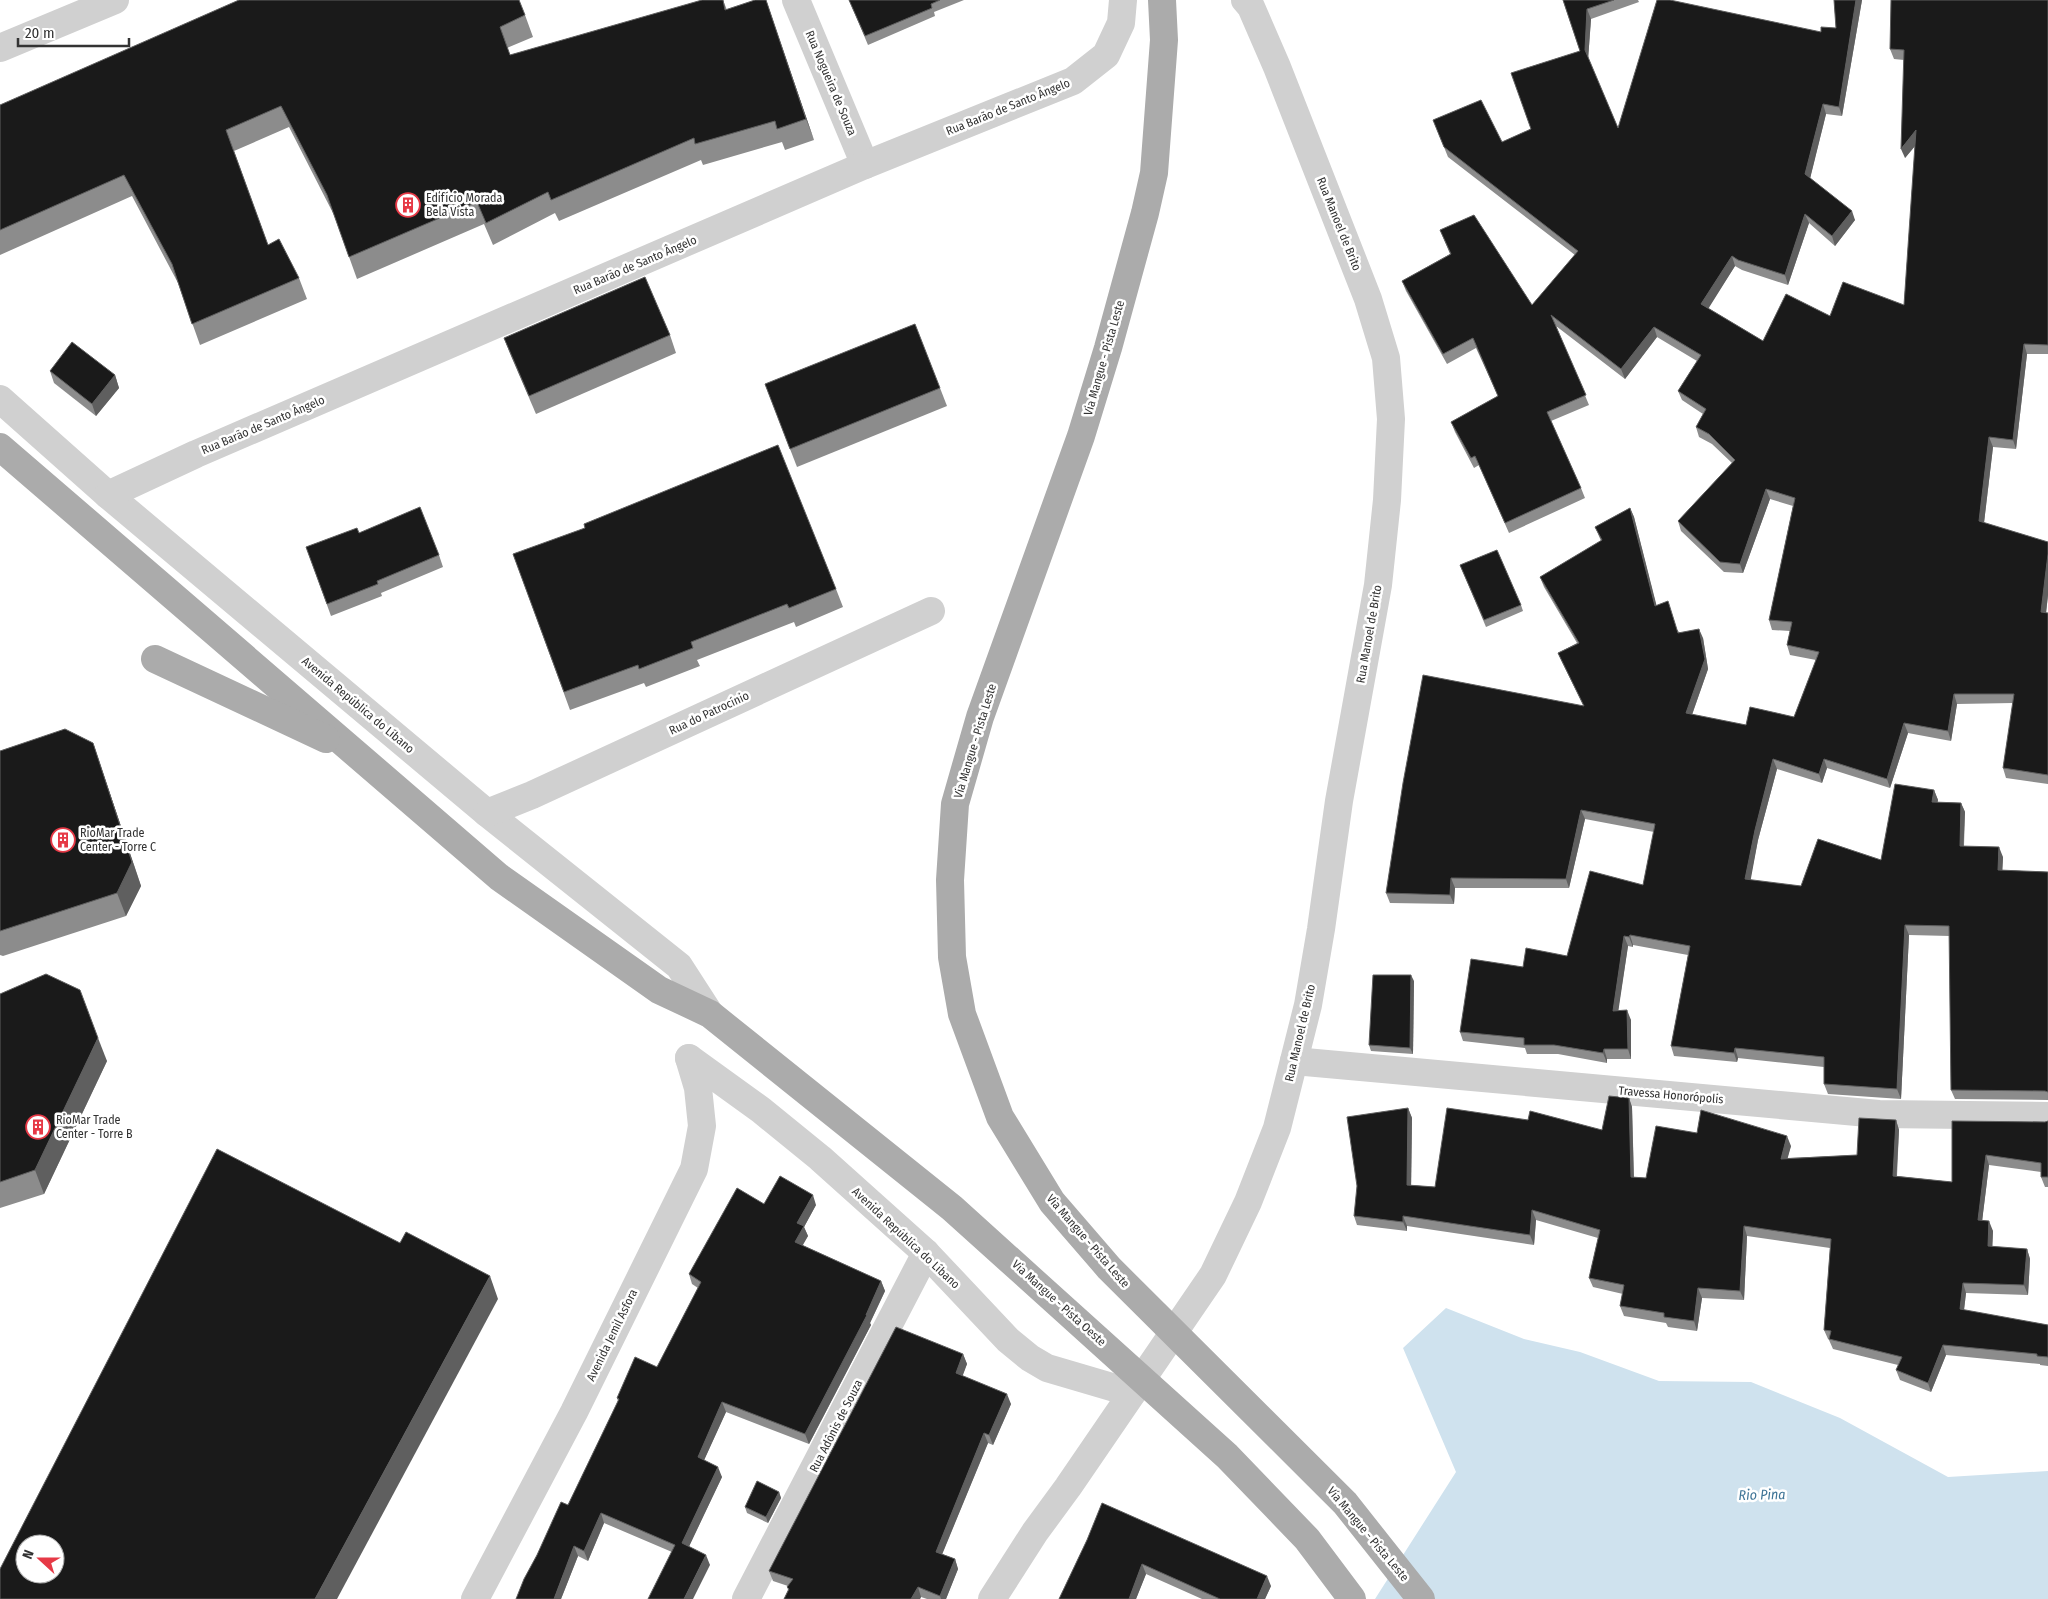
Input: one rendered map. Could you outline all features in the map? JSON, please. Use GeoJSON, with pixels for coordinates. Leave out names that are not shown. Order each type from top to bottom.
{"type":"FeatureCollection","features":[{"type":"Feature","properties":{"kind":"main road","name":"Via Mangue - Pista Leste"},"geometry":{"type":"LineString","coordinates":[[1162,0],[1164,40],[1154,173],[1145,213],[1118,314],[1081,436],[980,717],[955,804],[950,880],[952,958],[962,1014],[1000,1117],[1052,1202],[1108,1268],[1345,1503],[1421,1599]]}},
{"type":"Feature","properties":{"kind":"main road","name":"Avenida República do Líbano"},"geometry":{"type":"LineString","coordinates":[[0,447],[499,877],[659,990],[710,1014],[738,1037]]}},
{"type":"Feature","properties":{"kind":"main road"},"geometry":{"type":"LineString","coordinates":[[155,659],[357,754]]}},
{"type":"Feature","properties":{"kind":"main road","name":"Via Mangue - Pista Oeste"},"geometry":{"type":"LineString","coordinates":[[738,1037],[952,1208],[1227,1456],[1307,1540],[1352,1599]]}},
{"type":"Feature","properties":{"kind":"street"},"geometry":{"type":"LineString","coordinates":[[0,48],[115,0]]}},
{"type":"Feature","properties":{"kind":"street","name":"Rua Nogueira de Souza"},"geometry":{"type":"LineString","coordinates":[[796,0],[865,165]]}},
{"type":"Feature","properties":{"kind":"street","name":"Rua Barão de Santo Ângelo"},"geometry":{"type":"LineString","coordinates":[[108,495],[196,454],[865,165],[1073,81],[1106,55],[1121,23],[1123,0]]}},
{"type":"Feature","properties":{"kind":"street","name":"Rua Manoel de Brito"},"geometry":{"type":"LineString","coordinates":[[992,1599],[1035,1532],[1068,1487],[1213,1275],[1248,1202],[1277,1128],[1308,1005],[1339,801],[1378,585],[1387,500],[1391,419],[1386,358],[1368,299],[1280,77],[1255,2]]}},
{"type":"Feature","properties":{"kind":"street","name":"Avenida República do Líbano"},"geometry":{"type":"LineString","coordinates":[[0,399],[108,495],[487,813],[679,966],[710,1014]]}},
{"type":"Feature","properties":{"kind":"street","name":"Rua do Patrocínio"},"geometry":{"type":"LineString","coordinates":[[487,813],[532,795],[931,611]]}},
{"type":"Feature","properties":{"kind":"street","name":"Avenida República do Líbano"},"geometry":{"type":"LineString","coordinates":[[690,1058],[761,1110],[820,1158],[926,1253],[1008,1340],[1030,1358],[1047,1368],[1132,1393]]}},
{"type":"Feature","properties":{"kind":"street","name":"Avenida Jemil Asfora"},"geometry":{"type":"LineString","coordinates":[[475,1599],[574,1412],[694,1169],[702,1126],[698,1088],[690,1058]]}},
{"type":"Feature","properties":{"kind":"street","name":"Travessa Honorópolis"},"geometry":{"type":"LineString","coordinates":[[1294,1060],[1879,1114],[2048,1116]]}},
{"type":"Feature","properties":{"kind":"street","name":"Rua Adônis de Souza"},"geometry":{"type":"LineString","coordinates":[[746,1599],[926,1253]]}},
{"type":"Feature","properties":{"kind":"water","name":"Rio Pina"},"geometry":{"type":"Polygon","coordinates":[[[1446,1308],[1524,1339],[1580,1352],[1659,1381],[1751,1382],[1840,1418],[1948,1477],[2048,1471],[2048,1599],[1375,1599],[1456,1472],[1403,1348],[1446,1308]]]}},
{"type":"Feature","properties":{"kind":"building"},"geometry":{"type":"Polygon","coordinates":[[[239,0],[519,0],[525,15],[500,27],[510,55],[702,0],[723,0],[725,10],[755,0],[766,0],[806,119],[777,129],[775,121],[695,144],[694,138],[551,200],[548,192],[486,223],[477,202],[349,257],[327,195],[281,106],[226,130],[268,245],[279,239],[299,278],[192,324],[172,264],[124,175],[0,230],[0,105],[239,0]]]}},
{"type":"Feature","properties":{"kind":"building"},"geometry":{"type":"Polygon","coordinates":[[[849,0],[940,0],[931,4],[932,8],[865,36],[849,0]]]}},
{"type":"Feature","properties":{"kind":"building"},"geometry":{"type":"Polygon","coordinates":[[[1563,0],[1614,0],[1587,9],[1585,50],[1618,128],[1657,0],[1670,0],[1821,32],[1821,27],[1836,28],[1834,0],[1856,0],[1839,107],[1823,104],[1805,174],[1852,211],[1832,236],[1805,214],[1785,275],[1738,260],[1732,256],[1701,304],[1763,341],[1786,294],[1830,316],[1843,282],[1904,305],[1916,130],[1901,149],[1904,50],[1890,49],[1891,0],[2048,0],[2048,345],[2024,344],[2013,440],[1989,437],[1979,521],[2048,542],[2041,612],[2048,613],[2048,775],[2003,768],[2014,694],[1954,694],[1948,731],[1904,723],[1887,779],[1824,759],[1819,774],[1773,759],[1745,879],[1801,886],[1818,839],[1881,860],[1895,784],[1934,790],[1932,802],[1961,803],[1960,846],[1999,847],[1998,870],[2048,872],[2048,1092],[1951,1090],[1949,926],[1905,925],[1897,1089],[1824,1084],[1824,1057],[1735,1048],[1734,1053],[1671,1046],[1690,946],[1630,935],[1629,937],[1624,936],[1613,1011],[1627,1010],[1628,1049],[1604,1049],[1603,1053],[1554,1045],[1524,1045],[1524,1038],[1460,1032],[1471,959],[1523,967],[1526,948],[1567,956],[1590,871],[1643,885],[1655,824],[1581,810],[1566,879],[1451,878],[1450,895],[1386,893],[1403,783],[1423,675],[1584,706],[1558,653],[1579,643],[1540,577],[1602,540],[1595,527],[1630,508],[1655,606],[1668,601],[1678,633],[1699,629],[1705,659],[1686,713],[1746,725],[1750,707],[1794,717],[1819,652],[1787,645],[1792,622],[1769,620],[1795,498],[1766,489],[1740,564],[1720,562],[1678,521],[1735,460],[1709,434],[1696,427],[1706,409],[1678,391],[1701,355],[1654,327],[1621,369],[1551,315],[1586,395],[1547,412],[1581,488],[1505,523],[1475,456],[1471,458],[1451,422],[1498,396],[1473,338],[1443,354],[1402,281],[1451,254],[1440,230],[1474,215],[1532,305],[1578,251],[1444,147],[1433,120],[1481,100],[1502,142],[1531,129],[1511,73],[1580,51],[1563,0]]]}},
{"type":"Feature","properties":{"kind":"building"},"geometry":{"type":"Polygon","coordinates":[[[645,277],[670,335],[529,396],[504,338],[645,277]]]}},
{"type":"Feature","properties":{"kind":"building"},"geometry":{"type":"Polygon","coordinates":[[[915,324],[940,388],[790,449],[765,384],[915,324]]]}},
{"type":"Feature","properties":{"kind":"building"},"geometry":{"type":"Polygon","coordinates":[[[72,342],[115,375],[92,404],[50,371],[72,342]]]}},
{"type":"Feature","properties":{"kind":"building"},"geometry":{"type":"Polygon","coordinates":[[[778,445],[836,589],[789,608],[787,604],[691,642],[693,648],[639,669],[638,665],[564,692],[513,554],[585,528],[584,524],[778,445]]]}},
{"type":"Feature","properties":{"kind":"building"},"geometry":{"type":"Polygon","coordinates":[[[420,507],[439,555],[377,581],[378,584],[327,604],[306,547],[357,528],[359,533],[420,507]]]}},
{"type":"Feature","properties":{"kind":"building"},"geometry":{"type":"Polygon","coordinates":[[[1497,550],[1521,605],[1484,620],[1460,565],[1497,550]]]}},
{"type":"Feature","properties":{"kind":"building","name":"RioMar Trade Center - Torre C"},"geometry":{"type":"Polygon","coordinates":[[[65,729],[93,743],[132,862],[117,893],[0,931],[0,751],[65,729]]]}},
{"type":"Feature","properties":{"kind":"building","name":"RioMar Trade Center - Torre B"},"geometry":{"type":"Polygon","coordinates":[[[46,974],[80,990],[98,1038],[35,1170],[0,1182],[0,994],[46,974]]]}},
{"type":"Feature","properties":{"kind":"building"},"geometry":{"type":"Polygon","coordinates":[[[1373,975],[1411,975],[1410,1048],[1369,1045],[1373,975]]]}},
{"type":"Feature","properties":{"kind":"building"},"geometry":{"type":"Polygon","coordinates":[[[1609,1096],[1629,1098],[1631,1177],[1646,1178],[1656,1126],[1697,1133],[1701,1110],[1787,1136],[1781,1159],[1857,1155],[1859,1118],[1896,1120],[1893,1176],[1952,1182],[1952,1121],[2048,1121],[2048,1177],[2041,1177],[2041,1163],[1986,1155],[1978,1220],[1989,1221],[1988,1246],[2027,1249],[2024,1285],[1963,1283],[1960,1309],[2048,1325],[2048,1357],[2037,1356],[2037,1354],[1943,1345],[1928,1383],[1896,1370],[1902,1357],[1829,1339],[1831,1331],[1824,1330],[1831,1239],[1744,1226],[1740,1291],[1698,1288],[1694,1321],[1664,1317],[1664,1313],[1620,1306],[1624,1285],[1589,1278],[1600,1230],[1532,1210],[1530,1235],[1403,1216],[1403,1222],[1354,1216],[1357,1186],[1347,1117],[1408,1108],[1407,1185],[1435,1187],[1447,1108],[1528,1120],[1530,1111],[1602,1130],[1609,1096]]]}},
{"type":"Feature","properties":{"kind":"building"},"geometry":{"type":"Polygon","coordinates":[[[217,1149],[400,1243],[406,1232],[490,1276],[315,1599],[0,1599],[0,1569],[15,1540],[15,1584],[65,1584],[65,1534],[18,1534],[217,1149]]]}},
{"type":"Feature","properties":{"kind":"building"},"geometry":{"type":"Polygon","coordinates":[[[780,1176],[813,1195],[797,1223],[804,1226],[795,1242],[881,1281],[867,1315],[805,1434],[722,1402],[698,1457],[718,1467],[682,1543],[706,1555],[684,1599],[648,1599],[675,1545],[601,1513],[584,1551],[574,1546],[554,1599],[516,1599],[561,1502],[568,1505],[619,1399],[617,1398],[635,1357],[657,1367],[701,1282],[689,1274],[737,1188],[764,1204],[780,1176]]]}},
{"type":"Feature","properties":{"kind":"building"},"geometry":{"type":"Polygon","coordinates":[[[896,1327],[963,1354],[956,1373],[1007,1394],[989,1435],[984,1433],[936,1552],[955,1559],[940,1596],[918,1587],[911,1599],[784,1599],[789,1589],[787,1587],[793,1579],[769,1571],[896,1327]]]}},
{"type":"Feature","properties":{"kind":"building"},"geometry":{"type":"Polygon","coordinates":[[[757,1481],[779,1492],[766,1517],[745,1507],[757,1481]]]}},
{"type":"Feature","properties":{"kind":"building"},"geometry":{"type":"Polygon","coordinates":[[[1102,1503],[1267,1576],[1257,1599],[1220,1599],[1142,1564],[1129,1599],[1059,1599],[1102,1503]]]}},
{"type":"Feature","properties":{"kind":"place","name":"Edifício Morada Bela Vista"},"geometry":{"type":"Point","coordinates":[408,205]}},
{"type":"Feature","properties":{"kind":"place","name":"RioMar Trade Center - Torre C"},"geometry":{"type":"Point","coordinates":[63,840]}},
{"type":"Feature","properties":{"kind":"place","name":"RioMar Trade Center - Torre B"},"geometry":{"type":"Point","coordinates":[38,1127]}}]}
